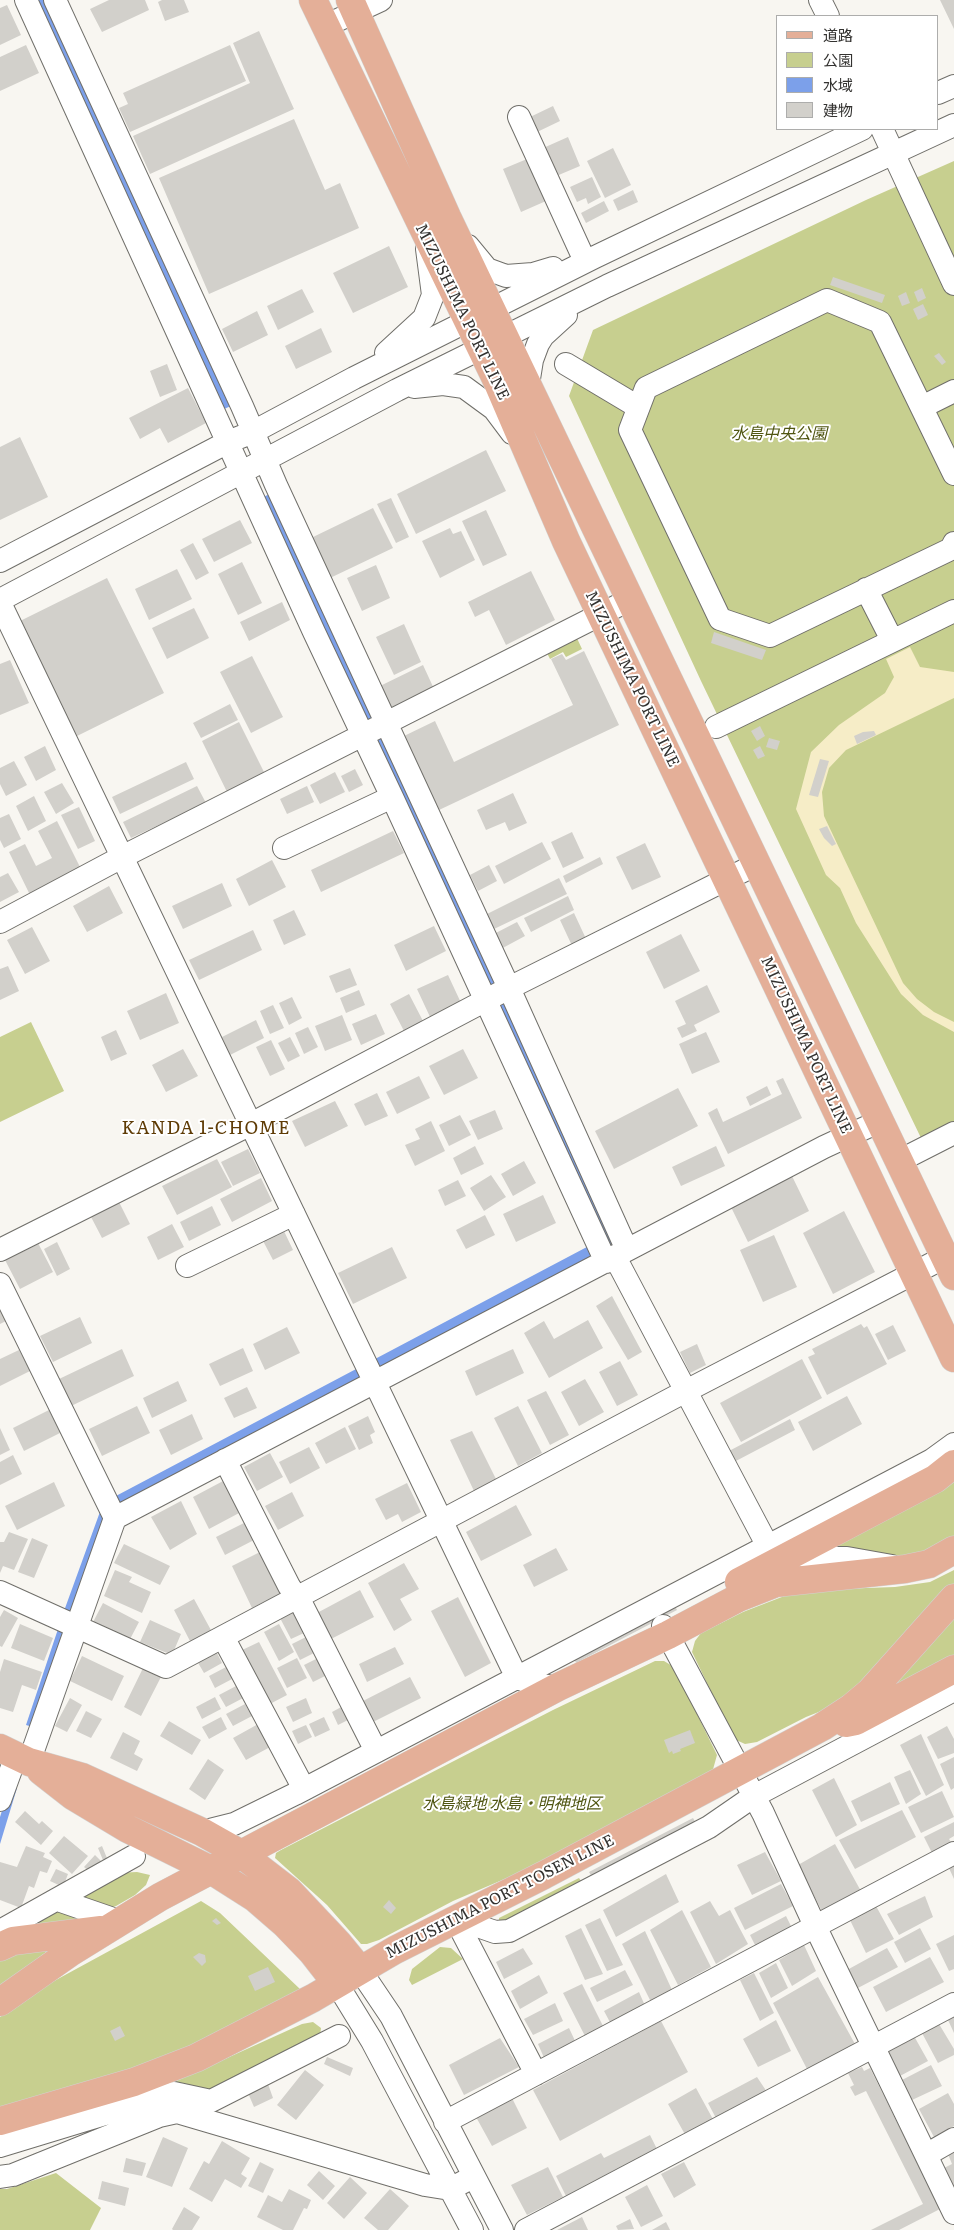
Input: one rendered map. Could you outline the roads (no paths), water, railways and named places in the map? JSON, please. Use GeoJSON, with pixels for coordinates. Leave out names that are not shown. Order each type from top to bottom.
{"type":"FeatureCollection","features":[{"type":"Feature","properties":{"kind":"main road","name":"MIZUSHIMA PORT LINE"},"geometry":{"type":"LineString","coordinates":[[313,0],[498,383],[526,452],[600,614],[954,1358]]}},
{"type":"Feature","properties":{"kind":"main road","name":"MIZUSHIMA PORT LINE"},"geometry":{"type":"LineString","coordinates":[[352,6],[447,217],[949,1267]]}},
{"type":"Feature","properties":{"kind":"main road"},"geometry":{"type":"LineString","coordinates":[[666,1630],[757,1572],[935,1479],[954,1464]]}},
{"type":"Feature","properties":{"kind":"main road"},"geometry":{"type":"LineString","coordinates":[[0,2002],[112,1925],[241,1854],[666,1630],[776,1583],[905,1569],[928,1564],[954,1550]]}},
{"type":"Feature","properties":{"kind":"main road","name":"MIZUSHIMA PORT TOSEN LINE"},"geometry":{"type":"LineString","coordinates":[[0,2121],[134,2082],[196,2058],[337,1984],[455,1918],[544,1875],[740,1771],[851,1708],[870,1692],[954,1598]]}},
{"type":"Feature","properties":{"kind":"main road"},"geometry":{"type":"LineString","coordinates":[[822,1726],[856,1721],[954,1669]]}},
{"type":"Feature","properties":{"kind":"main road"},"geometry":{"type":"LineString","coordinates":[[15,1755],[82,1777],[202,1832],[241,1854],[295,1898],[338,1943],[360,1970]]}},
{"type":"Feature","properties":{"kind":"main road"},"geometry":{"type":"LineString","coordinates":[[15,1755],[73,1796],[128,1829],[211,1870],[255,1898],[285,1924],[312,1952],[337,1984]]}},
{"type":"Feature","properties":{"kind":"main road"},"geometry":{"type":"LineString","coordinates":[[3,1935],[112,1925]]}},
{"type":"Feature","properties":{"kind":"street"},"geometry":{"type":"LineString","coordinates":[[26,0],[118,170],[188,323],[228,442],[241,472],[314,632],[375,729],[392,797],[497,995],[609,1253]]}},
{"type":"Feature","properties":{"kind":"street"},"geometry":{"type":"LineString","coordinates":[[55,0],[118,170]]}},
{"type":"Feature","properties":{"kind":"street"},"geometry":{"type":"LineString","coordinates":[[325,26],[352,6],[381,0]]}},
{"type":"Feature","properties":{"kind":"street"},"geometry":{"type":"LineString","coordinates":[[820,0],[828,15]]}},
{"type":"Feature","properties":{"kind":"street"},"geometry":{"type":"LineString","coordinates":[[939,93],[954,86]]}},
{"type":"Feature","properties":{"kind":"street"},"geometry":{"type":"LineString","coordinates":[[519,117],[589,258]]}},
{"type":"Feature","properties":{"kind":"street"},"geometry":{"type":"LineString","coordinates":[[558,1687],[538,1685],[517,1678],[0,601],[397,390],[607,286],[954,125]]}},
{"type":"Feature","properties":{"kind":"street"},"geometry":{"type":"LineString","coordinates":[[0,561],[228,442],[253,432],[354,378],[589,258],[860,130]]}},
{"type":"Feature","properties":{"kind":"street"},"geometry":{"type":"LineString","coordinates":[[882,130],[954,284]]}},
{"type":"Feature","properties":{"kind":"street"},"geometry":{"type":"LineString","coordinates":[[447,217],[480,263],[493,273],[512,276],[533,274],[589,258]]}},
{"type":"Feature","properties":{"kind":"street"},"geometry":{"type":"LineString","coordinates":[[354,378],[410,332],[424,318],[434,295],[429,256],[422,229]]}},
{"type":"Feature","properties":{"kind":"street"},"geometry":{"type":"LineString","coordinates":[[528,385],[532,360],[543,336],[563,317],[607,286]]}},
{"type":"Feature","properties":{"kind":"street"},"geometry":{"type":"LineString","coordinates":[[954,474],[880,322],[827,300],[646,388],[630,430],[720,619],[770,636],[951,549],[954,543]]}},
{"type":"Feature","properties":{"kind":"street"},"geometry":{"type":"LineString","coordinates":[[188,323],[253,432],[375,729],[497,995],[609,1253],[686,1391],[767,1547],[757,1572]]}},
{"type":"Feature","properties":{"kind":"street"},"geometry":{"type":"LineString","coordinates":[[566,364],[638,407]]}},
{"type":"Feature","properties":{"kind":"street"},"geometry":{"type":"LineString","coordinates":[[397,390],[443,384],[464,387],[494,409],[526,452]]}},
{"type":"Feature","properties":{"kind":"street"},"geometry":{"type":"LineString","coordinates":[[922,407],[954,391]]}},
{"type":"Feature","properties":{"kind":"street"},"geometry":{"type":"LineString","coordinates":[[866,589],[892,640]]}},
{"type":"Feature","properties":{"kind":"street"},"geometry":{"type":"LineString","coordinates":[[0,922],[122,857],[631,599]]}},
{"type":"Feature","properties":{"kind":"street"},"geometry":{"type":"LineString","coordinates":[[716,727],[954,611]]}},
{"type":"Feature","properties":{"kind":"street"},"geometry":{"type":"LineString","coordinates":[[284,848],[392,797]]}},
{"type":"Feature","properties":{"kind":"street"},"geometry":{"type":"LineString","coordinates":[[0,1250],[251,1124],[497,995],[757,864]]}},
{"type":"Feature","properties":{"kind":"street"},"geometry":{"type":"LineString","coordinates":[[0,1800],[15,1755],[69,1624],[111,1511],[225,1460],[371,1373],[609,1253],[880,1121]]}},
{"type":"Feature","properties":{"kind":"street"},"geometry":{"type":"LineString","coordinates":[[899,1160],[954,1133]]}},
{"type":"Feature","properties":{"kind":"street"},"geometry":{"type":"LineString","coordinates":[[187,1266],[294,1214]]}},
{"type":"Feature","properties":{"kind":"street"},"geometry":{"type":"LineString","coordinates":[[0,1592],[166,1667],[686,1391],[914,1273],[949,1267]]}},
{"type":"Feature","properties":{"kind":"street"},"geometry":{"type":"LineString","coordinates":[[0,1284],[111,1511]]}},
{"type":"Feature","properties":{"kind":"street"},"geometry":{"type":"LineString","coordinates":[[202,1832],[234,1824],[304,1789],[932,1460],[954,1444]]}},
{"type":"Feature","properties":{"kind":"street"},"geometry":{"type":"LineString","coordinates":[[225,1460],[296,1597],[303,1606],[376,1751]]}},
{"type":"Feature","properties":{"kind":"street"},"geometry":{"type":"LineString","coordinates":[[767,1547],[815,1558],[847,1558],[905,1569]]}},
{"type":"Feature","properties":{"kind":"street"},"geometry":{"type":"LineString","coordinates":[[666,1630],[754,1796],[954,2213]]}},
{"type":"Feature","properties":{"kind":"street"},"geometry":{"type":"LineString","coordinates":[[223,1637],[304,1789]]}},
{"type":"Feature","properties":{"kind":"street"},"geometry":{"type":"LineString","coordinates":[[502,1718],[517,1678]]}},
{"type":"Feature","properties":{"kind":"street"},"geometry":{"type":"LineString","coordinates":[[455,1918],[495,1932],[509,1931],[709,1827],[754,1796],[954,1690]]}},
{"type":"Feature","properties":{"kind":"street"},"geometry":{"type":"LineString","coordinates":[[445,2122],[954,1853]]}},
{"type":"Feature","properties":{"kind":"street"},"geometry":{"type":"LineString","coordinates":[[3,1935],[58,1900],[134,1856]]}},
{"type":"Feature","properties":{"kind":"street"},"geometry":{"type":"LineString","coordinates":[[58,1900],[112,1925]]}},
{"type":"Feature","properties":{"kind":"street"},"geometry":{"type":"LineString","coordinates":[[455,1918],[536,2074]]}},
{"type":"Feature","properties":{"kind":"street"},"geometry":{"type":"LineString","coordinates":[[360,1970],[391,2016],[502,2230]]}},
{"type":"Feature","properties":{"kind":"street"},"geometry":{"type":"LineString","coordinates":[[337,1984],[372,2041],[472,2230]]}},
{"type":"Feature","properties":{"kind":"street"},"geometry":{"type":"LineString","coordinates":[[526,2230],[954,2004]]}},
{"type":"Feature","properties":{"kind":"street"},"geometry":{"type":"LineString","coordinates":[[0,2146],[174,2093],[210,2101],[338,2036]]}},
{"type":"Feature","properties":{"kind":"street"},"geometry":{"type":"LineString","coordinates":[[0,2176],[12,2175],[159,2116],[177,2112],[412,2182],[450,2189],[473,2177]]}},
{"type":"Feature","properties":{"kind":"street"},"geometry":{"type":"LineString","coordinates":[[926,2155],[954,2139]]}},
{"type":"Feature","properties":{"kind":"water"},"geometry":{"type":"Polygon","coordinates":[[[36,0],[47,0],[233,405],[222,410],[36,0]]]}},
{"type":"Feature","properties":{"kind":"water"},"geometry":{"type":"Polygon","coordinates":[[[272,493],[616,1245],[120,1507],[36,1728],[26,1725],[64,1611],[101,1509],[114,1497],[602,1239],[261,498],[272,493]]]}},
{"type":"Feature","properties":{"kind":"water"},"geometry":{"type":"Polygon","coordinates":[[[10,1785],[17,1788],[0,1844],[0,1817],[10,1785]]]}},
{"type":"Feature","properties":{"kind":"district","name":"KANDA 1-CHOME"},"geometry":{"type":"Point","coordinates":[206,1129]}},
{"type":"Feature","properties":{"kind":"park label","name":"水島中央公園"},"geometry":{"type":"Point","coordinates":[779,434]}},
{"type":"Feature","properties":{"kind":"park label","name":"水島緑地 水島・明神地区"},"geometry":{"type":"Point","coordinates":[512,1804]}}]}
